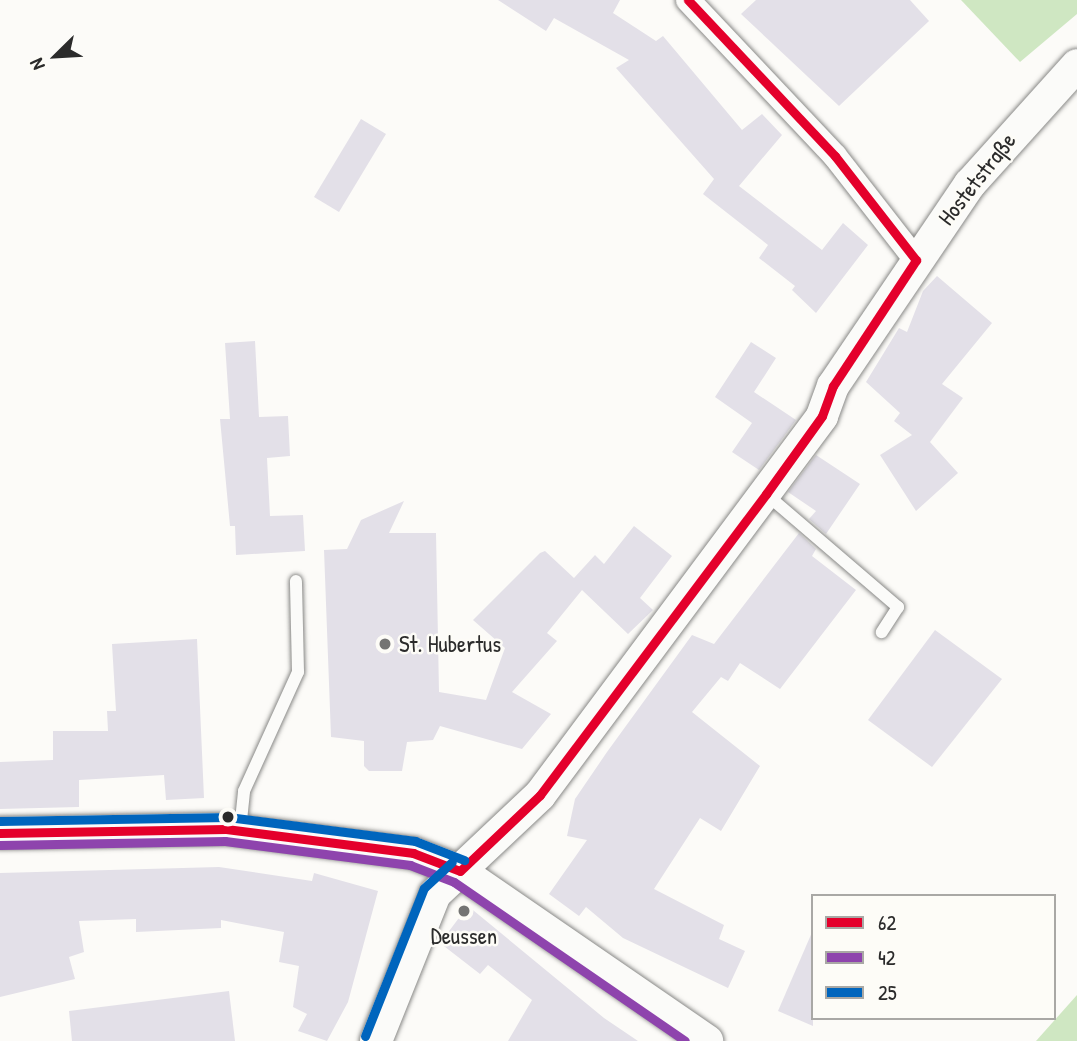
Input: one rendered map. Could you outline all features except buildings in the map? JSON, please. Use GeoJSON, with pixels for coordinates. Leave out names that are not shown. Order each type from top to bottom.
{"type":"FeatureCollection","features":[{"type":"Feature","properties":{"kind":"street"},"geometry":{"type":"LineString","coordinates":[[688,0],[835,156],[916,260]]}},
{"type":"Feature","properties":{"kind":"street","name":"Hostetstraße"},"geometry":{"type":"LineString","coordinates":[[376,1041],[435,894],[540,795],[822,416],[833,386],[970,184],[1041,100],[1077,65]]}},
{"type":"Feature","properties":{"kind":"street"},"geometry":{"type":"LineString","coordinates":[[0,833],[240,830],[413,853],[460,872],[707,1041]]}},
{"type":"Feature","properties":{"kind":"lane"},"geometry":{"type":"LineString","coordinates":[[766,494],[898,607],[882,632]]}},
{"type":"Feature","properties":{"kind":"lane"},"geometry":{"type":"LineString","coordinates":[[240,830],[244,791],[298,672],[296,580]]}},
{"type":"Feature","properties":{"kind":"green space"},"geometry":{"type":"Polygon","coordinates":[[[961,0],[1077,0],[1077,14],[1020,62],[961,0]]]}},
{"type":"Feature","properties":{"kind":"green space"},"geometry":{"type":"Polygon","coordinates":[[[1077,995],[1077,1041],[1036,1041],[1077,995]]]}},
{"type":"Feature","properties":{"kind":"transit line","name":"62"},"geometry":{"type":"LineString","coordinates":[[688,0],[835,156],[916,260]]}},
{"type":"Feature","properties":{"kind":"transit line","name":"62"},"geometry":{"type":"LineString","coordinates":[[460,871],[540,795],[766,494],[822,416],[833,386],[916,260]]}},
{"type":"Feature","properties":{"kind":"transit line","name":"25"},"geometry":{"type":"LineString","coordinates":[[0,821],[228,817],[415,841],[464,860]]}},
{"type":"Feature","properties":{"kind":"transit line","name":"62"},"geometry":{"type":"LineString","coordinates":[[0,833],[226,829],[413,853],[460,871]]}},
{"type":"Feature","properties":{"kind":"transit line","name":"42"},"geometry":{"type":"LineString","coordinates":[[0,845],[225,841],[410,865],[454,882],[685,1041]]}},
{"type":"Feature","properties":{"kind":"transit line","name":"25"},"geometry":{"type":"LineString","coordinates":[[365,1036],[424,888],[452,862]]}},
{"type":"Feature","properties":{"kind":"place","name":"St. Hubertus"},"geometry":{"type":"Point","coordinates":[385,644]}},
{"type":"Feature","properties":{"kind":"place","name":"Deussen"},"geometry":{"type":"Point","coordinates":[464,911]}}]}
